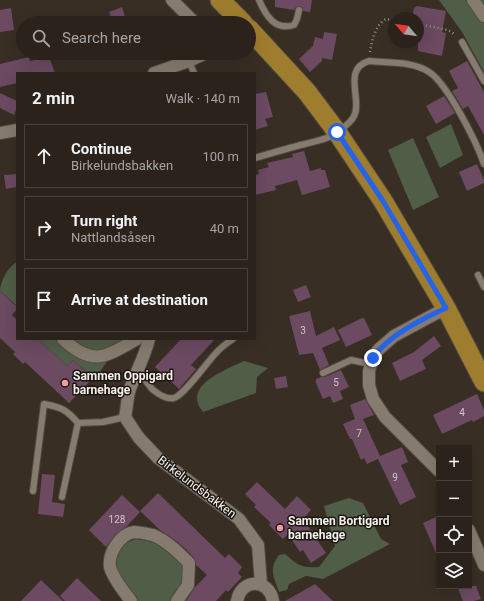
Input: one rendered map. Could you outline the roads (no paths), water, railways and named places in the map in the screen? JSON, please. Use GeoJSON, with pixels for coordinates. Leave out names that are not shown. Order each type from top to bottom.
{"type":"FeatureCollection","features":[{"type":"Feature","properties":{"kind":"main road"},"geometry":{"type":"LineString","coordinates":[[220,0],[236,16]]}},
{"type":"Feature","properties":{"kind":"main road"},"geometry":{"type":"LineString","coordinates":[[256,37],[303,87],[337,132],[383,201],[446,308],[484,382]]}},
{"type":"Feature","properties":{"kind":"street"},"geometry":{"type":"LineString","coordinates":[[172,0],[188,16]]}},
{"type":"Feature","properties":{"kind":"street"},"geometry":{"type":"LineString","coordinates":[[473,0],[484,16]]}},
{"type":"Feature","properties":{"kind":"street"},"geometry":{"type":"LineString","coordinates":[[157,72],[189,61]]}},
{"type":"Feature","properties":{"kind":"street"},"geometry":{"type":"LineString","coordinates":[[0,133],[16,130]]}},
{"type":"Feature","properties":{"kind":"street"},"geometry":{"type":"LineString","coordinates":[[436,468],[385,417],[373,399],[369,385],[370,364],[378,350],[394,336],[446,308]]}},
{"type":"Feature","properties":{"kind":"street"},"geometry":{"type":"LineString","coordinates":[[63,340],[78,352],[90,357],[102,356],[135,340]]}},
{"type":"Feature","properties":{"kind":"street"},"geometry":{"type":"LineString","coordinates":[[125,417],[130,390],[140,362],[147,350],[149,340]]}},
{"type":"Feature","properties":{"kind":"street","name":"Birkelundsbakken"},"geometry":{"type":"LineString","coordinates":[[125,417],[139,438],[158,458],[239,519],[258,545],[261,584]]}},
{"type":"Feature","properties":{"kind":"street"},"geometry":{"type":"LineString","coordinates":[[131,601],[117,582],[110,568],[111,555],[122,538],[134,532],[152,535],[169,544],[189,563],[188,585],[177,601]]}},
{"type":"Feature","properties":{"kind":"street"},"geometry":{"type":"LineString","coordinates":[[472,537],[484,566]]}},
{"type":"Feature","properties":{"kind":"street"},"geometry":{"type":"LineString","coordinates":[[237,601],[240,591],[244,587],[255,583],[261,584],[270,591],[273,601]]}},
{"type":"Feature","properties":{"kind":"lane"},"geometry":{"type":"LineString","coordinates":[[259,0],[267,16],[276,24],[286,27],[294,25],[299,10]]}},
{"type":"Feature","properties":{"kind":"lane"},"geometry":{"type":"LineString","coordinates":[[462,42],[484,81]]}},
{"type":"Feature","properties":{"kind":"lane"},"geometry":{"type":"LineString","coordinates":[[189,61],[194,72]]}},
{"type":"Feature","properties":{"kind":"lane"},"geometry":{"type":"LineString","coordinates":[[256,158],[328,138],[354,118],[356,103],[354,77],[359,66],[369,61],[416,66],[429,71],[439,80],[456,107],[475,142],[484,164]]}},
{"type":"Feature","properties":{"kind":"lane"},"geometry":{"type":"LineString","coordinates":[[478,275],[484,287]]}},
{"type":"Feature","properties":{"kind":"lane"},"geometry":{"type":"LineString","coordinates":[[140,362],[143,378],[154,390],[167,398],[175,398],[217,352],[232,340]]}},
{"type":"Feature","properties":{"kind":"lane"},"geometry":{"type":"LineString","coordinates":[[322,374],[350,360],[370,364]]}},
{"type":"Feature","properties":{"kind":"lane"},"geometry":{"type":"LineString","coordinates":[[33,491],[44,404],[58,407],[68,412],[78,423],[93,424],[125,417]]}},
{"type":"Feature","properties":{"kind":"lane"},"geometry":{"type":"LineString","coordinates":[[62,497],[78,423]]}},
{"type":"Feature","properties":{"kind":"place","name":"Sammen Oppigard barnehage"},"geometry":{"type":"Point","coordinates":[65,383]}},
{"type":"Feature","properties":{"kind":"place","name":"Sammen Bortigard barnehage"},"geometry":{"type":"Point","coordinates":[280,528]}}]}
